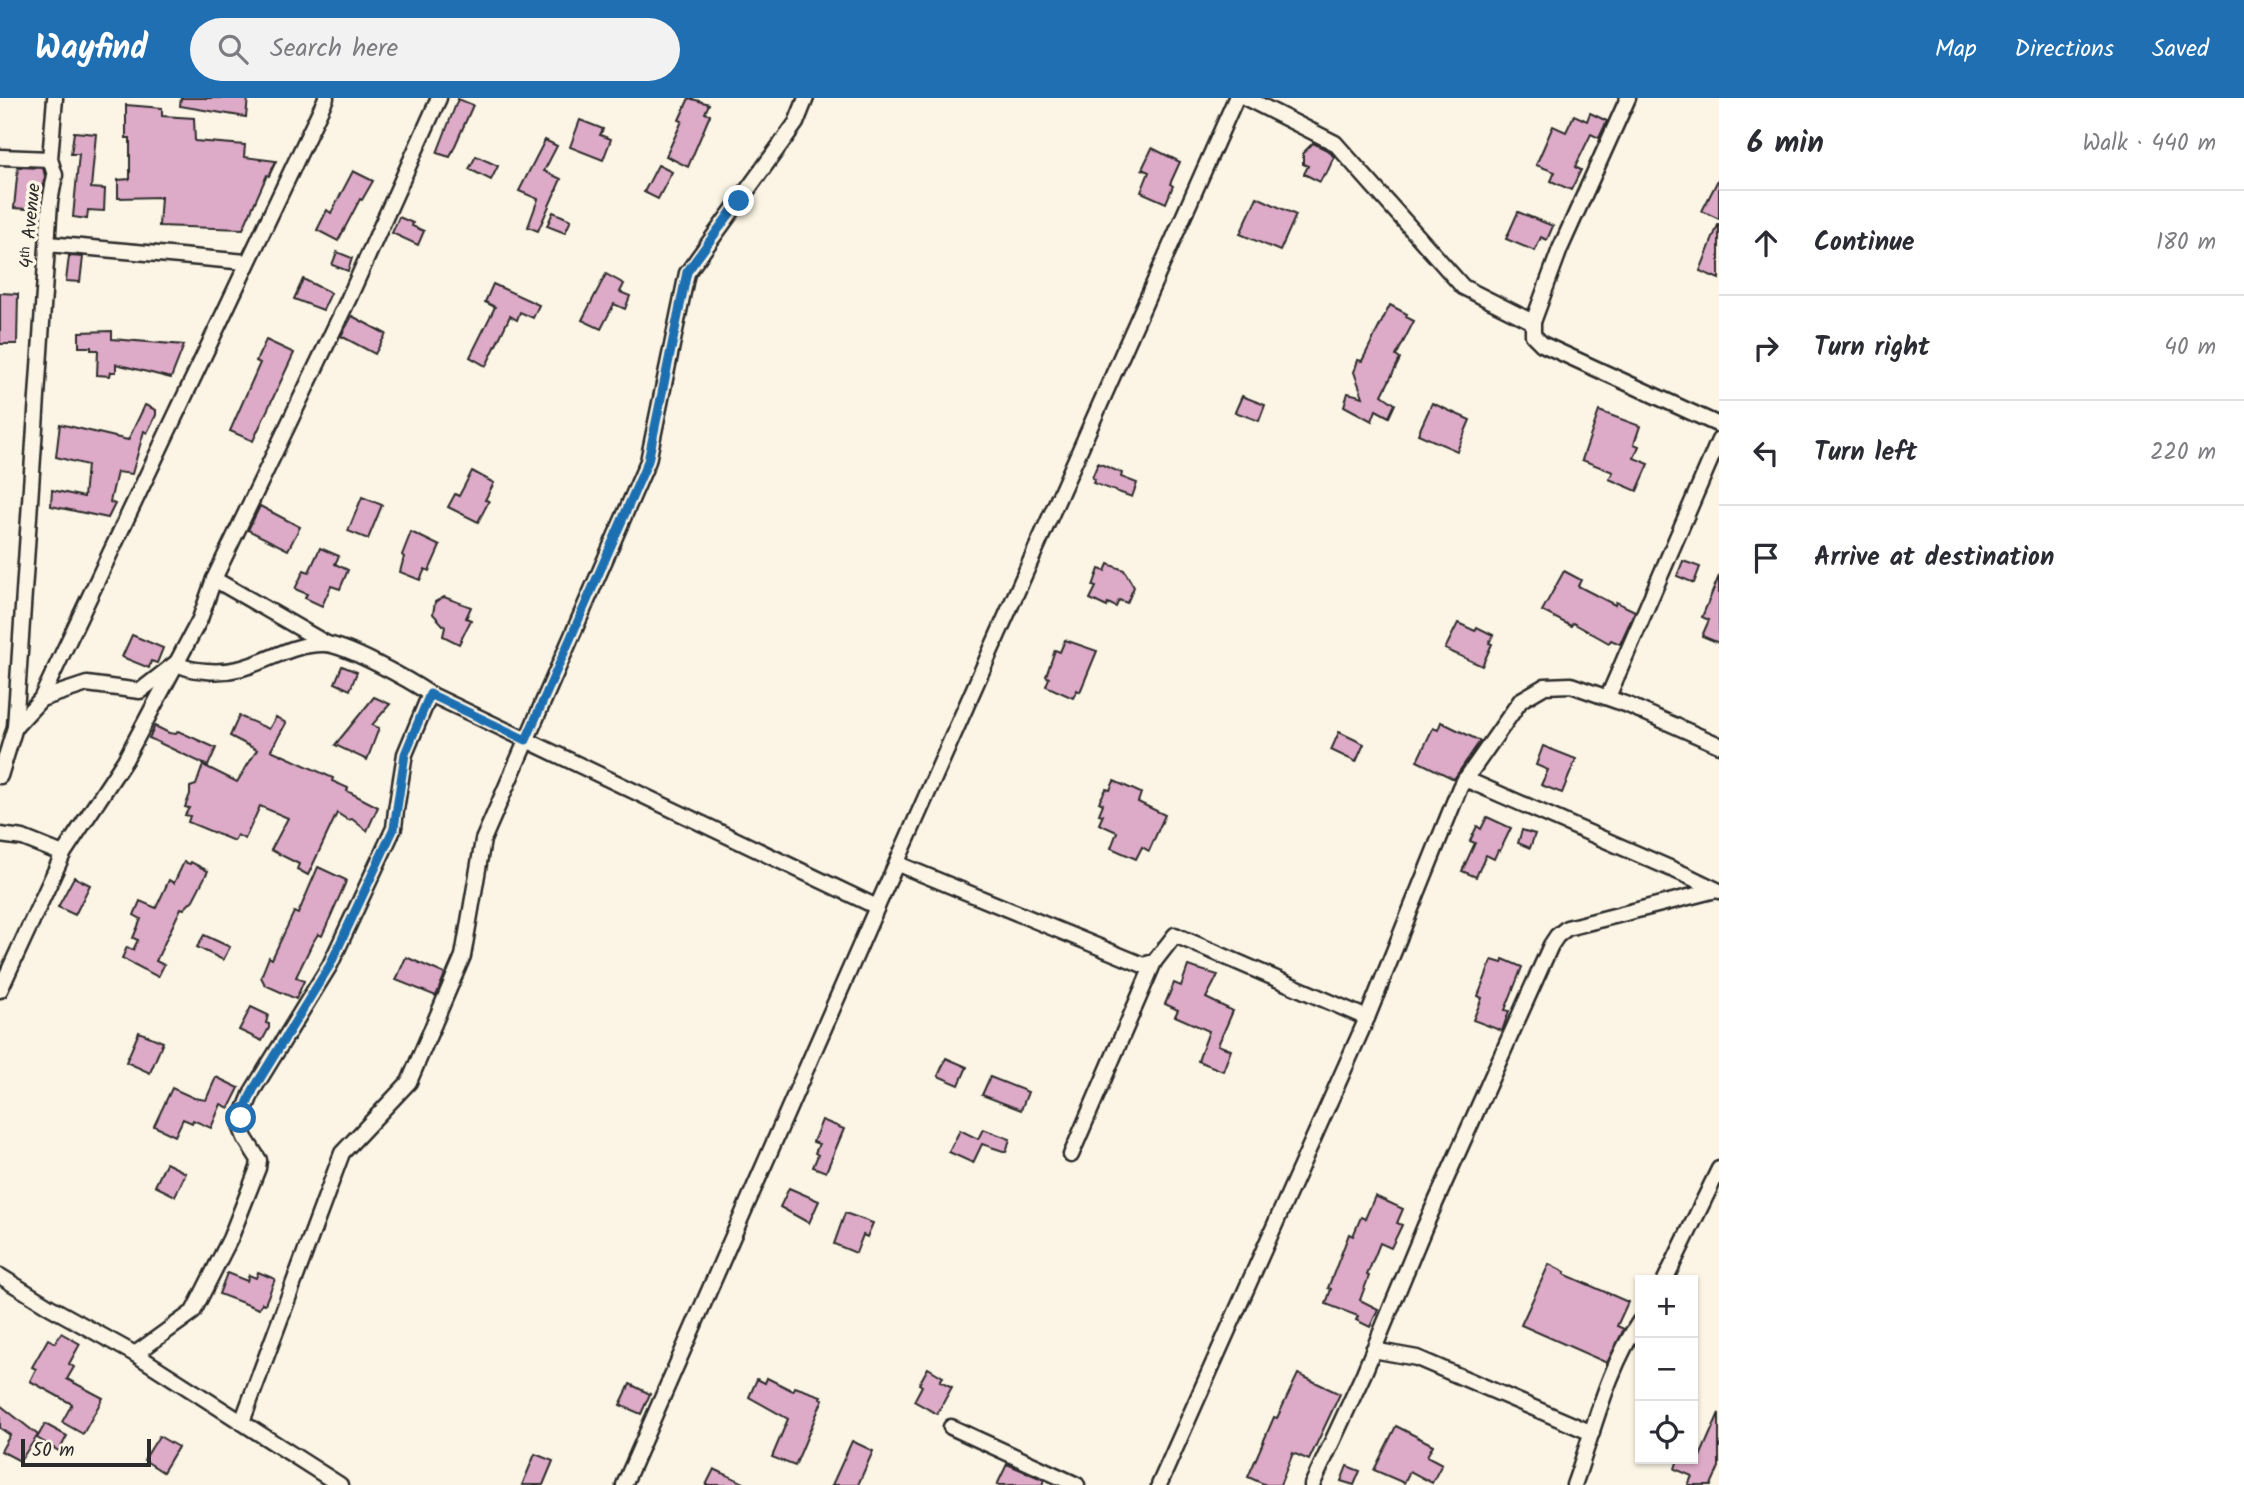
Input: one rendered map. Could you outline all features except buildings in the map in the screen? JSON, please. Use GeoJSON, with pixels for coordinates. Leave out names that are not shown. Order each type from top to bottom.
{"type":"FeatureCollection","features":[{"type":"Feature","properties":{"kind":"street","name":"4ᵗʰ Avenue"},"geometry":{"type":"LineString","coordinates":[[0,776],[15,727],[50,202],[55,175],[50,159],[55,98]]}},
{"type":"Feature","properties":{"kind":"street"},"geometry":{"type":"LineString","coordinates":[[15,727],[41,699],[326,98]]}},
{"type":"Feature","properties":{"kind":"street"},"geometry":{"type":"LineString","coordinates":[[0,990],[63,854],[125,760],[200,619],[214,579],[348,300],[439,98]]}},
{"type":"Feature","properties":{"kind":"street"},"geometry":{"type":"LineString","coordinates":[[242,1422],[342,1153],[409,1082],[463,956],[483,840],[648,461],[687,272],[796,123],[806,98]]}},
{"type":"Feature","properties":{"kind":"street"},"geometry":{"type":"LineString","coordinates":[[624,1485],[1236,98]]}},
{"type":"Feature","properties":{"kind":"street"},"geometry":{"type":"LineString","coordinates":[[1246,98],[1335,143],[1463,287],[1533,322]]}},
{"type":"Feature","properties":{"kind":"street"},"geometry":{"type":"LineString","coordinates":[[1629,98],[1560,249],[1533,322],[1534,335],[1542,344],[1719,425]]}},
{"type":"Feature","properties":{"kind":"street"},"geometry":{"type":"LineString","coordinates":[[0,157],[50,159]]}},
{"type":"Feature","properties":{"kind":"street"},"geometry":{"type":"LineString","coordinates":[[48,244],[246,262]]}},
{"type":"Feature","properties":{"kind":"street"},"geometry":{"type":"LineString","coordinates":[[1608,697],[1719,440]]}},
{"type":"Feature","properties":{"kind":"street"},"geometry":{"type":"LineString","coordinates":[[214,579],[327,643],[368,660],[430,694],[877,907]]}},
{"type":"Feature","properties":{"kind":"street"},"geometry":{"type":"LineString","coordinates":[[176,663],[187,670],[223,673],[256,665],[301,646],[327,643]]}},
{"type":"Feature","properties":{"kind":"street"},"geometry":{"type":"LineString","coordinates":[[41,699],[87,684],[140,691],[176,663]]}},
{"type":"Feature","properties":{"kind":"street"},"geometry":{"type":"LineString","coordinates":[[1159,1485],[1367,1018],[1460,787],[1521,701],[1545,686],[1571,685],[1608,697],[1719,744]]}},
{"type":"Feature","properties":{"kind":"street"},"geometry":{"type":"LineString","coordinates":[[135,1354],[193,1312],[230,1240],[259,1160],[245,1138],[241,1118],[253,1090],[330,965],[394,828],[405,754],[430,694]]}},
{"type":"Feature","properties":{"kind":"street"},"geometry":{"type":"LineString","coordinates":[[1465,779],[1676,870],[1718,891]]}},
{"type":"Feature","properties":{"kind":"street"},"geometry":{"type":"LineString","coordinates":[[0,835],[23,838],[63,854]]}},
{"type":"Feature","properties":{"kind":"street"},"geometry":{"type":"LineString","coordinates":[[898,863],[1143,965],[1154,962]]}},
{"type":"Feature","properties":{"kind":"street"},"geometry":{"type":"LineString","coordinates":[[1312,1485],[1431,1213],[1557,936],[1567,929],[1718,891]]}},
{"type":"Feature","properties":{"kind":"street"},"geometry":{"type":"LineString","coordinates":[[1071,1155],[1154,962],[1175,935],[1367,1018]]}},
{"type":"Feature","properties":{"kind":"street"},"geometry":{"type":"LineString","coordinates":[[1666,1275],[1719,1169]]}},
{"type":"Feature","properties":{"kind":"street"},"geometry":{"type":"LineString","coordinates":[[0,1276],[135,1354],[340,1485]]}},
{"type":"Feature","properties":{"kind":"street"},"geometry":{"type":"LineString","coordinates":[[1574,1485],[1624,1346],[1635,1329]]}},
{"type":"Feature","properties":{"kind":"street"},"geometry":{"type":"LineString","coordinates":[[1373,1350],[1417,1358],[1592,1433]]}},
{"type":"Feature","properties":{"kind":"street"},"geometry":{"type":"LineString","coordinates":[[951,1427],[1077,1485]]}},
{"type":"Feature","properties":{"kind":"route"},"geometry":{"type":"LineString","coordinates":[[241,1118],[253,1090],[330,965],[394,828],[405,754],[430,694],[526,740],[648,461],[687,272],[739,201]]}}]}
